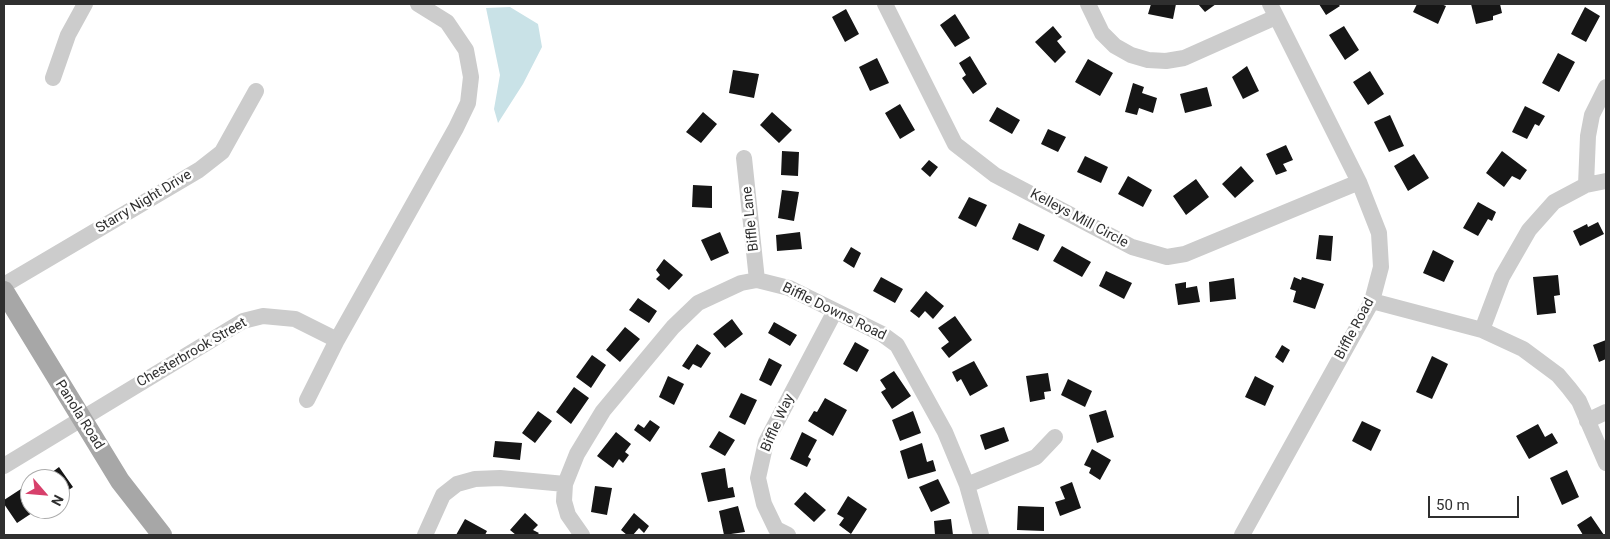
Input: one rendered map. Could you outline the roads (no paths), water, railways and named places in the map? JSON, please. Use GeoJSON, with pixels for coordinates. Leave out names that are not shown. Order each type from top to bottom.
{"type":"FeatureCollection","features":[{"type":"Feature","properties":{"kind":"main road","name":"Panola Road"},"geometry":{"type":"LineString","coordinates":[[4,291],[120,481],[162,535]]}},
{"type":"Feature","properties":{"kind":"street"},"geometry":{"type":"LineString","coordinates":[[53,78],[68,35],[85,4]]}},
{"type":"Feature","properties":{"kind":"street"},"geometry":{"type":"LineString","coordinates":[[307,400],[337,340],[468,104],[471,77],[466,50],[447,22],[418,4]]}},
{"type":"Feature","properties":{"kind":"street","name":"Kelleys Mill Circle"},"geometry":{"type":"LineString","coordinates":[[885,4],[956,144],[995,175],[1132,247],[1167,257],[1185,254],[1359,182]]}},
{"type":"Feature","properties":{"kind":"street"},"geometry":{"type":"LineString","coordinates":[[1088,4],[1102,33],[1115,46],[1131,55],[1148,60],[1166,61],[1184,58],[1273,10]]}},
{"type":"Feature","properties":{"kind":"street","name":"Biffle Road"},"geometry":{"type":"LineString","coordinates":[[1242,535],[1372,301],[1381,267],[1379,233],[1359,182],[1273,10]]}},
{"type":"Feature","properties":{"kind":"street"},"geometry":{"type":"LineString","coordinates":[[1586,185],[1588,136],[1592,114],[1606,87]]}},
{"type":"Feature","properties":{"kind":"street","name":"Starry Night Drive"},"geometry":{"type":"LineString","coordinates":[[4,285],[199,170],[215,158],[222,152],[256,91]]}},
{"type":"Feature","properties":{"kind":"street","name":"Biffle Lane"},"geometry":{"type":"LineString","coordinates":[[744,158],[757,280]]}},
{"type":"Feature","properties":{"kind":"street"},"geometry":{"type":"LineString","coordinates":[[1482,330],[1502,277],[1530,230],[1554,202],[1586,185],[1606,181]]}},
{"type":"Feature","properties":{"kind":"street"},"geometry":{"type":"LineString","coordinates":[[582,535],[568,515],[564,501],[565,484],[577,454],[603,411],[673,327],[698,303],[742,283],[757,280]]}},
{"type":"Feature","properties":{"kind":"street","name":"Biffle Downs Road"},"geometry":{"type":"LineString","coordinates":[[757,280],[790,288],[882,334],[897,345],[945,432],[967,485],[982,535]]}},
{"type":"Feature","properties":{"kind":"street"},"geometry":{"type":"LineString","coordinates":[[1372,301],[1482,330],[1524,349],[1558,375],[1578,401],[1606,463]]}},
{"type":"Feature","properties":{"kind":"street","name":"Biffle Way"},"geometry":{"type":"LineString","coordinates":[[788,535],[776,528],[764,504],[758,478],[766,442],[812,351],[835,311]]}},
{"type":"Feature","properties":{"kind":"street","name":"Chesterbrook Street"},"geometry":{"type":"LineString","coordinates":[[4,466],[243,321],[263,316],[295,319],[337,340]]}},
{"type":"Feature","properties":{"kind":"street"},"geometry":{"type":"LineString","coordinates":[[1587,421],[1606,412]]}},
{"type":"Feature","properties":{"kind":"street"},"geometry":{"type":"LineString","coordinates":[[967,485],[1036,457],[1055,437]]}},
{"type":"Feature","properties":{"kind":"street"},"geometry":{"type":"LineString","coordinates":[[426,535],[443,495],[457,484],[475,479],[500,478],[565,484]]}},
{"type":"Feature","properties":{"kind":"water"},"geometry":{"type":"Polygon","coordinates":[[[510,7],[538,24],[542,47],[523,84],[498,123],[494,109],[500,75],[486,8],[510,7]]]}}]}
